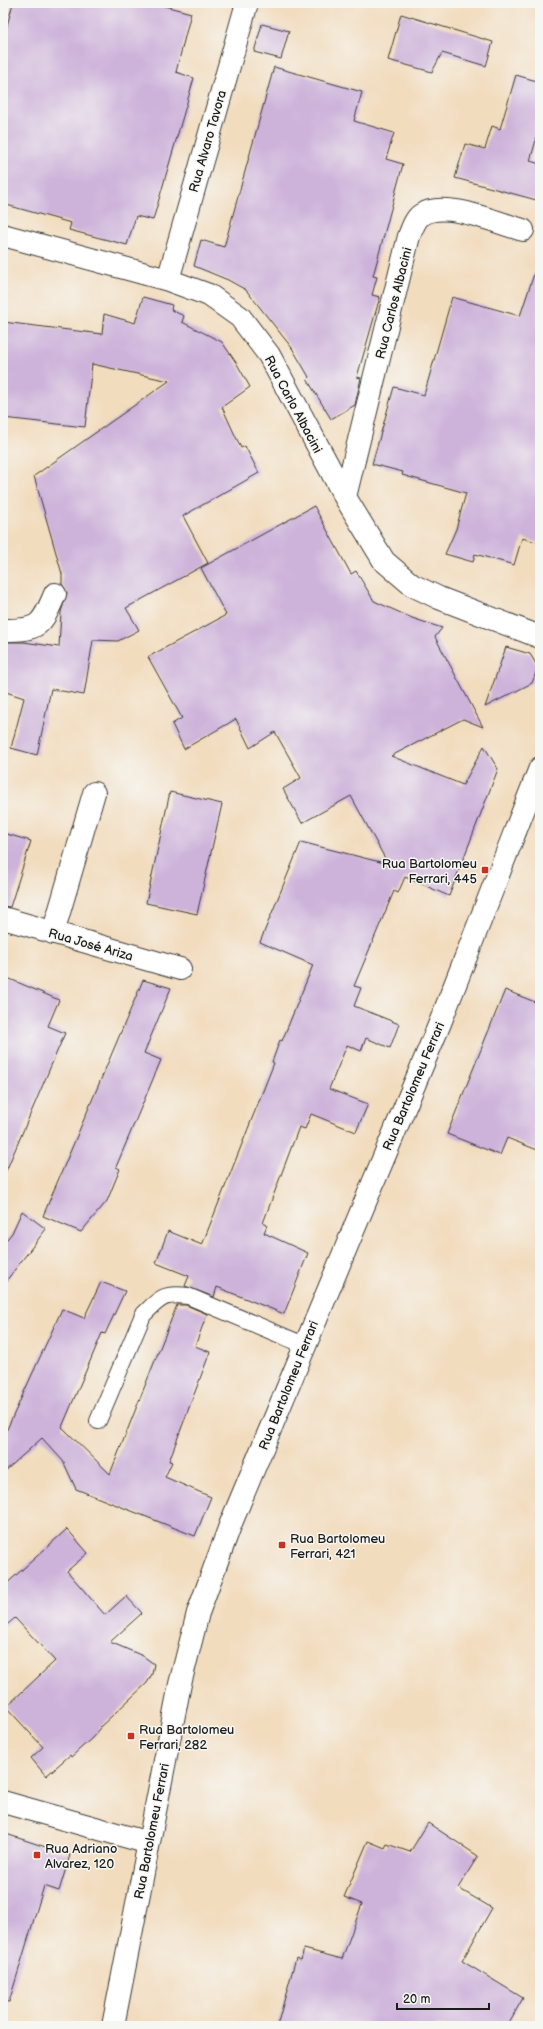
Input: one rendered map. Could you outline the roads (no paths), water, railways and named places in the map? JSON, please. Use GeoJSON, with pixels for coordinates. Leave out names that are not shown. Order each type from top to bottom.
{"type":"FeatureCollection","features":[{"type":"Feature","properties":{"kind":"street","name":"Rua Alvaro Tavora"},"geometry":{"type":"LineString","coordinates":[[168,280],[247,3]]}},
{"type":"Feature","properties":{"kind":"street","name":"Rua Carlos Albacini"},"geometry":{"type":"LineString","coordinates":[[345,497],[409,236],[414,224],[420,215],[434,209],[451,209],[523,230]]}},
{"type":"Feature","properties":{"kind":"street","name":"Rua Carlo Albacini"},"geometry":{"type":"LineString","coordinates":[[3,235],[168,280],[208,295],[240,317],[269,355],[345,497],[384,561],[412,585],[439,598],[540,637]]}},
{"type":"Feature","properties":{"kind":"street"},"geometry":{"type":"LineString","coordinates":[[3,630],[27,630],[44,619],[55,594]]}},
{"type":"Feature","properties":{"kind":"street","name":"Rua Bartolomeu Ferrari"},"geometry":{"type":"LineString","coordinates":[[113,2026],[180,1684],[198,1613],[231,1523],[304,1345],[440,1023],[540,768]]}},
{"type":"Feature","properties":{"kind":"street"},"geometry":{"type":"LineString","coordinates":[[53,933],[94,793]]}},
{"type":"Feature","properties":{"kind":"street","name":"Rua José Ariza"},"geometry":{"type":"LineString","coordinates":[[3,918],[180,969]]}},
{"type":"Feature","properties":{"kind":"street"},"geometry":{"type":"LineString","coordinates":[[3,1802],[148,1843]]}},
{"type":"Feature","properties":{"kind":"lane"},"geometry":{"type":"LineString","coordinates":[[98,1421],[143,1315],[156,1302],[170,1294],[188,1296],[304,1345]]}},
{"type":"Feature","properties":{"kind":"place","name":"Rua Bartolomeu Ferrari, 445"},"geometry":{"type":"Point","coordinates":[485,870]}},
{"type":"Feature","properties":{"kind":"place","name":"Rua Bartolomeu Ferrari, 421"},"geometry":{"type":"Point","coordinates":[282,1545]}},
{"type":"Feature","properties":{"kind":"place","name":"Rua Bartolomeu Ferrari, 282"},"geometry":{"type":"Point","coordinates":[131,1736]}},
{"type":"Feature","properties":{"kind":"place","name":"Rua Adriano Alvarez, 120"},"geometry":{"type":"Point","coordinates":[37,1855]}}]}
